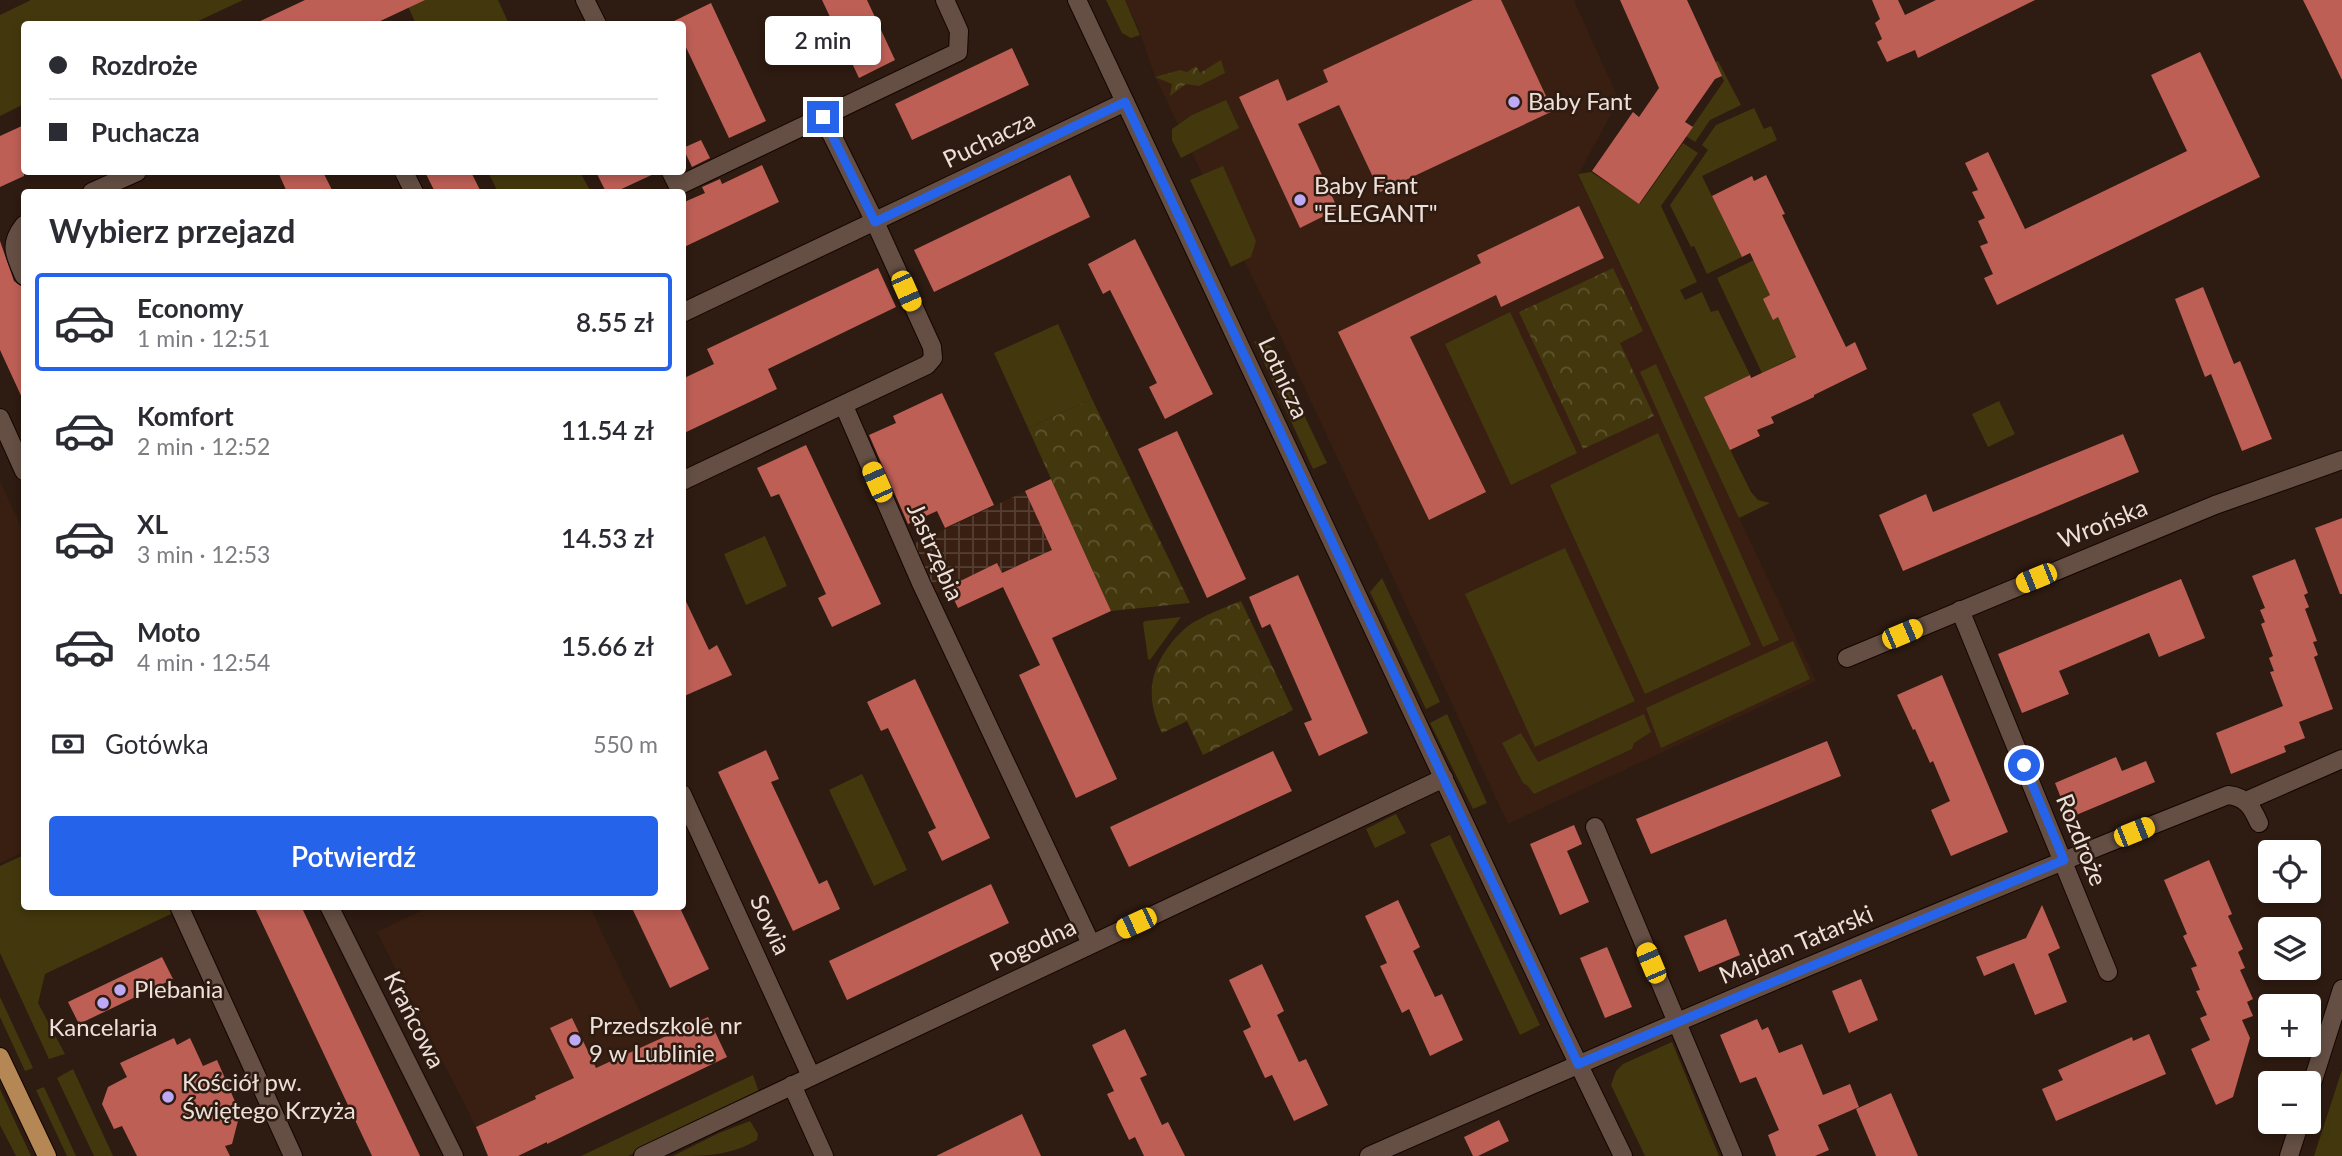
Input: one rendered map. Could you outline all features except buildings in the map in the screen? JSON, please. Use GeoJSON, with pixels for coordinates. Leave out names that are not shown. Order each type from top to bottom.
{"type":"FeatureCollection","features":[{"type":"Feature","properties":{"kind":"main road"},"geometry":{"type":"LineString","coordinates":[[0,1056],[47,1156]]}},
{"type":"Feature","properties":{"kind":"street"},"geometry":{"type":"LineString","coordinates":[[585,0],[596,21]]}},
{"type":"Feature","properties":{"kind":"street"},"geometry":{"type":"LineString","coordinates":[[672,175],[678,186],[958,52],[959,31],[945,0]]}},
{"type":"Feature","properties":{"kind":"street","name":"Lotnicza"},"geometry":{"type":"LineString","coordinates":[[1077,0],[1623,1156]]}},
{"type":"Feature","properties":{"kind":"street","name":"Puchacza"},"geometry":{"type":"LineString","coordinates":[[686,311],[1125,102]]}},
{"type":"Feature","properties":{"kind":"street"},"geometry":{"type":"LineString","coordinates":[[686,479],[844,406],[927,365],[933,358],[932,347],[875,222],[823,117]]}},
{"type":"Feature","properties":{"kind":"street"},"geometry":{"type":"LineString","coordinates":[[99,189],[131,175]]}},
{"type":"Feature","properties":{"kind":"street"},"geometry":{"type":"LineString","coordinates":[[21,229],[17,234],[13,252],[21,269]]}},
{"type":"Feature","properties":{"kind":"street","name":"Jastrzębia"},"geometry":{"type":"LineString","coordinates":[[844,406],[921,583],[1091,944]]}},
{"type":"Feature","properties":{"kind":"street"},"geometry":{"type":"LineString","coordinates":[[0,418],[21,464]]}},
{"type":"Feature","properties":{"kind":"street","name":"Wrońska"},"geometry":{"type":"LineString","coordinates":[[1847,658],[2215,505],[2342,460]]}},
{"type":"Feature","properties":{"kind":"street","name":"Rozdroże"},"geometry":{"type":"LineString","coordinates":[[1960,610],[2108,972]]}},
{"type":"Feature","properties":{"kind":"street","name":"Majdan Tatarski"},"geometry":{"type":"LineString","coordinates":[[1369,1156],[1578,1064],[2064,860],[2228,795],[2238,796],[2246,801],[2342,759]]}},
{"type":"Feature","properties":{"kind":"street","name":"Pogodna"},"geometry":{"type":"LineString","coordinates":[[643,1156],[1444,778]]}},
{"type":"Feature","properties":{"kind":"street"},"geometry":{"type":"LineString","coordinates":[[2246,801],[2259,823]]}},
{"type":"Feature","properties":{"kind":"street","name":"Sowia"},"geometry":{"type":"LineString","coordinates":[[686,803],[811,1076]]}},
{"type":"Feature","properties":{"kind":"street"},"geometry":{"type":"LineString","coordinates":[[1595,827],[1732,1156]]}},
{"type":"Feature","properties":{"kind":"street"},"geometry":{"type":"LineString","coordinates":[[181,910],[293,1156]]}},
{"type":"Feature","properties":{"kind":"street","name":"Krańcowa"},"geometry":{"type":"LineString","coordinates":[[331,910],[454,1156]]}},
{"type":"Feature","properties":{"kind":"street"},"geometry":{"type":"LineString","coordinates":[[2316,1071],[2342,989]]}},
{"type":"Feature","properties":{"kind":"street"},"geometry":{"type":"LineString","coordinates":[[792,1085],[824,1156]]}},
{"type":"Feature","properties":{"kind":"street"},"geometry":{"type":"LineString","coordinates":[[2289,1156],[2296,1134]]}},
{"type":"Feature","properties":{"kind":"shaded area"},"geometry":{"type":"Polygon","coordinates":[[[1125,0],[1574,0],[1619,100],[1578,175],[1816,681],[1508,824],[1272,318],[1155,77],[1137,24],[1125,0]]]}},
{"type":"Feature","properties":{"kind":"shaded area"},"geometry":{"type":"Polygon","coordinates":[[[0,481],[21,527],[21,853],[0,863],[0,481]]]}},
{"type":"Feature","properties":{"kind":"shaded area"},"geometry":{"type":"Polygon","coordinates":[[[1026,491],[1085,623],[1002,573],[997,563],[932,595],[911,545],[1026,491]]]}},
{"type":"Feature","properties":{"kind":"shaded area","name":"Przedszkole nr 9 w Lublinie"},"geometry":{"type":"Polygon","coordinates":[[[423,910],[591,910],[645,1023],[708,1017],[727,1057],[547,1144],[546,1142],[518,1156],[488,1156],[476,1127],[377,932],[423,910]]]}},
{"type":"Feature","properties":{"kind":"green space"},"geometry":{"type":"Polygon","coordinates":[[[31,0],[243,0],[198,21],[21,21],[21,106],[0,116],[0,15],[31,0]]]}},
{"type":"Feature","properties":{"kind":"green space"},"geometry":{"type":"Polygon","coordinates":[[[405,0],[498,0],[508,21],[415,21],[405,0]]]}},
{"type":"Feature","properties":{"kind":"green space"},"geometry":{"type":"Polygon","coordinates":[[[1106,0],[1125,0],[1140,35],[1131,38],[1122,33],[1106,0]]]}},
{"type":"Feature","properties":{"kind":"green space"},"geometry":{"type":"Polygon","coordinates":[[[1221,60],[1225,73],[1199,86],[1186,84],[1170,96],[1172,84],[1155,77],[1180,70],[1187,72],[1196,66],[1200,73],[1221,60]]]}},
{"type":"Feature","properties":{"kind":"green space"},"geometry":{"type":"Polygon","coordinates":[[[1718,61],[1741,105],[1710,120],[1695,142],[1686,136],[1724,81],[1715,62],[1718,61]]]}},
{"type":"Feature","properties":{"kind":"green space"},"geometry":{"type":"Polygon","coordinates":[[[1226,100],[1239,128],[1181,158],[1172,140],[1172,129],[1192,115],[1226,100]]]}},
{"type":"Feature","properties":{"kind":"green space"},"geometry":{"type":"Polygon","coordinates":[[[1754,108],[1764,129],[1771,126],[1777,140],[1702,176],[1742,257],[1707,274],[1670,205],[1708,150],[1702,145],[1716,125],[1754,108]]]}},
{"type":"Feature","properties":{"kind":"green space"},"geometry":{"type":"Polygon","coordinates":[[[1683,143],[1698,153],[1661,206],[1697,282],[1680,290],[1685,300],[1702,292],[1711,312],[1718,310],[1750,375],[1704,397],[1751,492],[1758,500],[1770,503],[1739,518],[1578,174],[1591,172],[1640,204],[1683,143]]]}},
{"type":"Feature","properties":{"kind":"green space"},"geometry":{"type":"Polygon","coordinates":[[[1223,166],[1256,241],[1251,257],[1231,267],[1190,180],[1223,166]]]}},
{"type":"Feature","properties":{"kind":"green space"},"geometry":{"type":"Polygon","coordinates":[[[490,175],[582,175],[589,189],[496,189],[490,175]]]}},
{"type":"Feature","properties":{"kind":"green space"},"geometry":{"type":"Polygon","coordinates":[[[1754,260],[1770,295],[1774,319],[1778,317],[1783,328],[1787,326],[1800,354],[1762,373],[1717,278],[1754,260]]]}},
{"type":"Feature","properties":{"kind":"green space"},"geometry":{"type":"Polygon","coordinates":[[[1613,268],[1643,331],[1620,343],[1654,416],[1583,449],[1519,312],[1613,268]]]}},
{"type":"Feature","properties":{"kind":"green space"},"geometry":{"type":"Polygon","coordinates":[[[1510,312],[1577,453],[1511,485],[1445,344],[1510,312]]]}},
{"type":"Feature","properties":{"kind":"green space"},"geometry":{"type":"Polygon","coordinates":[[[1058,324],[1092,399],[1028,428],[994,353],[1058,324]]]}},
{"type":"Feature","properties":{"kind":"green space"},"geometry":{"type":"Polygon","coordinates":[[[1254,341],[1271,346],[1327,463],[1313,469],[1254,341]]]}},
{"type":"Feature","properties":{"kind":"green space"},"geometry":{"type":"Polygon","coordinates":[[[1656,364],[1779,640],[1763,647],[1640,372],[1656,364]]]}},
{"type":"Feature","properties":{"kind":"green space"},"geometry":{"type":"Polygon","coordinates":[[[1092,399],[1190,603],[1111,611],[1028,428],[1092,399]]]}},
{"type":"Feature","properties":{"kind":"green space"},"geometry":{"type":"Polygon","coordinates":[[[1999,401],[2015,434],[1988,447],[1972,414],[1999,401]]]}},
{"type":"Feature","properties":{"kind":"green space"},"geometry":{"type":"Polygon","coordinates":[[[1658,433],[1751,645],[1645,694],[1550,485],[1658,433]]]}},
{"type":"Feature","properties":{"kind":"green space"},"geometry":{"type":"Polygon","coordinates":[[[765,536],[787,586],[746,605],[724,554],[765,536]]]}},
{"type":"Feature","properties":{"kind":"green space"},"geometry":{"type":"Polygon","coordinates":[[[1565,548],[1635,701],[1535,747],[1465,594],[1565,548]]]}},
{"type":"Feature","properties":{"kind":"green space"},"geometry":{"type":"Polygon","coordinates":[[[1382,578],[1440,702],[1426,709],[1370,592],[1382,578]]]}},
{"type":"Feature","properties":{"kind":"green space"},"geometry":{"type":"Polygon","coordinates":[[[1241,601],[1293,710],[1203,755],[1187,721],[1162,733],[1153,709],[1154,675],[1164,653],[1186,628],[1207,615],[1241,601]]]}},
{"type":"Feature","properties":{"kind":"green space"},"geometry":{"type":"Polygon","coordinates":[[[1181,617],[1150,660],[1148,659],[1143,623],[1181,617]]]}},
{"type":"Feature","properties":{"kind":"green space"},"geometry":{"type":"Polygon","coordinates":[[[1793,641],[1810,679],[1661,748],[1646,708],[1793,641]]]}},
{"type":"Feature","properties":{"kind":"green space"},"geometry":{"type":"Polygon","coordinates":[[[1447,714],[1487,803],[1473,809],[1430,723],[1447,714]]]}},
{"type":"Feature","properties":{"kind":"green space"},"geometry":{"type":"Polygon","coordinates":[[[1644,714],[1651,732],[1634,743],[1632,749],[1534,794],[1523,783],[1502,743],[1521,733],[1538,762],[1644,714]]]}},
{"type":"Feature","properties":{"kind":"green space"},"geometry":{"type":"Polygon","coordinates":[[[862,774],[907,870],[874,886],[829,790],[862,774]]]}},
{"type":"Feature","properties":{"kind":"green space"},"geometry":{"type":"Polygon","coordinates":[[[1396,814],[1406,833],[1375,848],[1366,829],[1396,814]]]}},
{"type":"Feature","properties":{"kind":"green space"},"geometry":{"type":"Polygon","coordinates":[[[1450,835],[1540,1025],[1520,1035],[1430,844],[1450,835]]]}},
{"type":"Feature","properties":{"kind":"green space"},"geometry":{"type":"Polygon","coordinates":[[[21,856],[21,910],[172,910],[173,913],[45,974],[38,1003],[65,1054],[49,1059],[0,953],[0,866],[21,856]]]}},
{"type":"Feature","properties":{"kind":"green space"},"geometry":{"type":"Polygon","coordinates":[[[0,997],[33,1068],[25,1071],[0,1017],[0,997]]]}},
{"type":"Feature","properties":{"kind":"green space"},"geometry":{"type":"Polygon","coordinates":[[[1672,1042],[1719,1156],[1645,1156],[1611,1085],[1616,1071],[1623,1064],[1672,1042]]]}},
{"type":"Feature","properties":{"kind":"green space"},"geometry":{"type":"Polygon","coordinates":[[[73,1069],[113,1156],[94,1156],[57,1078],[73,1069]]]}},
{"type":"Feature","properties":{"kind":"green space"},"geometry":{"type":"Polygon","coordinates":[[[2342,1070],[2342,1156],[2314,1156],[2342,1070]]]}},
{"type":"Feature","properties":{"kind":"green space"},"geometry":{"type":"Polygon","coordinates":[[[753,1075],[759,1092],[628,1156],[581,1156],[753,1075]]]}},
{"type":"Feature","properties":{"kind":"green space"},"geometry":{"type":"Polygon","coordinates":[[[44,1087],[76,1156],[67,1156],[36,1090],[44,1087]]]}},
{"type":"Feature","properties":{"kind":"green space"},"geometry":{"type":"Polygon","coordinates":[[[0,1089],[31,1156],[16,1156],[0,1125],[0,1089]]]}},
{"type":"Feature","properties":{"kind":"green space"},"geometry":{"type":"Polygon","coordinates":[[[750,1121],[758,1134],[757,1140],[747,1145],[717,1154],[673,1156],[719,1133],[750,1121]]]}},
{"type":"Feature","properties":{"kind":"place","name":"Baby Fant"},"geometry":{"type":"Point","coordinates":[1514,102]}},
{"type":"Feature","properties":{"kind":"place","name":"Baby Fant \"ELEGANT\""},"geometry":{"type":"Point","coordinates":[1300,200]}},
{"type":"Feature","properties":{"kind":"place","name":"Plebania"},"geometry":{"type":"Point","coordinates":[120,990]}},
{"type":"Feature","properties":{"kind":"place","name":"Kancelaria"},"geometry":{"type":"Point","coordinates":[103,1003]}},
{"type":"Feature","properties":{"kind":"place","name":"Przedszkole nr 9 w Lublinie"},"geometry":{"type":"Point","coordinates":[575,1040]}},
{"type":"Feature","properties":{"kind":"place","name":"Kościół pw. Świętego Krzyża"},"geometry":{"type":"Point","coordinates":[168,1097]}},
{"type":"Feature","properties":{"kind":"route"},"geometry":{"type":"LineString","coordinates":[[823,117],[875,222],[1125,102],[1578,1064],[2064,860],[2024,765]]}}]}
